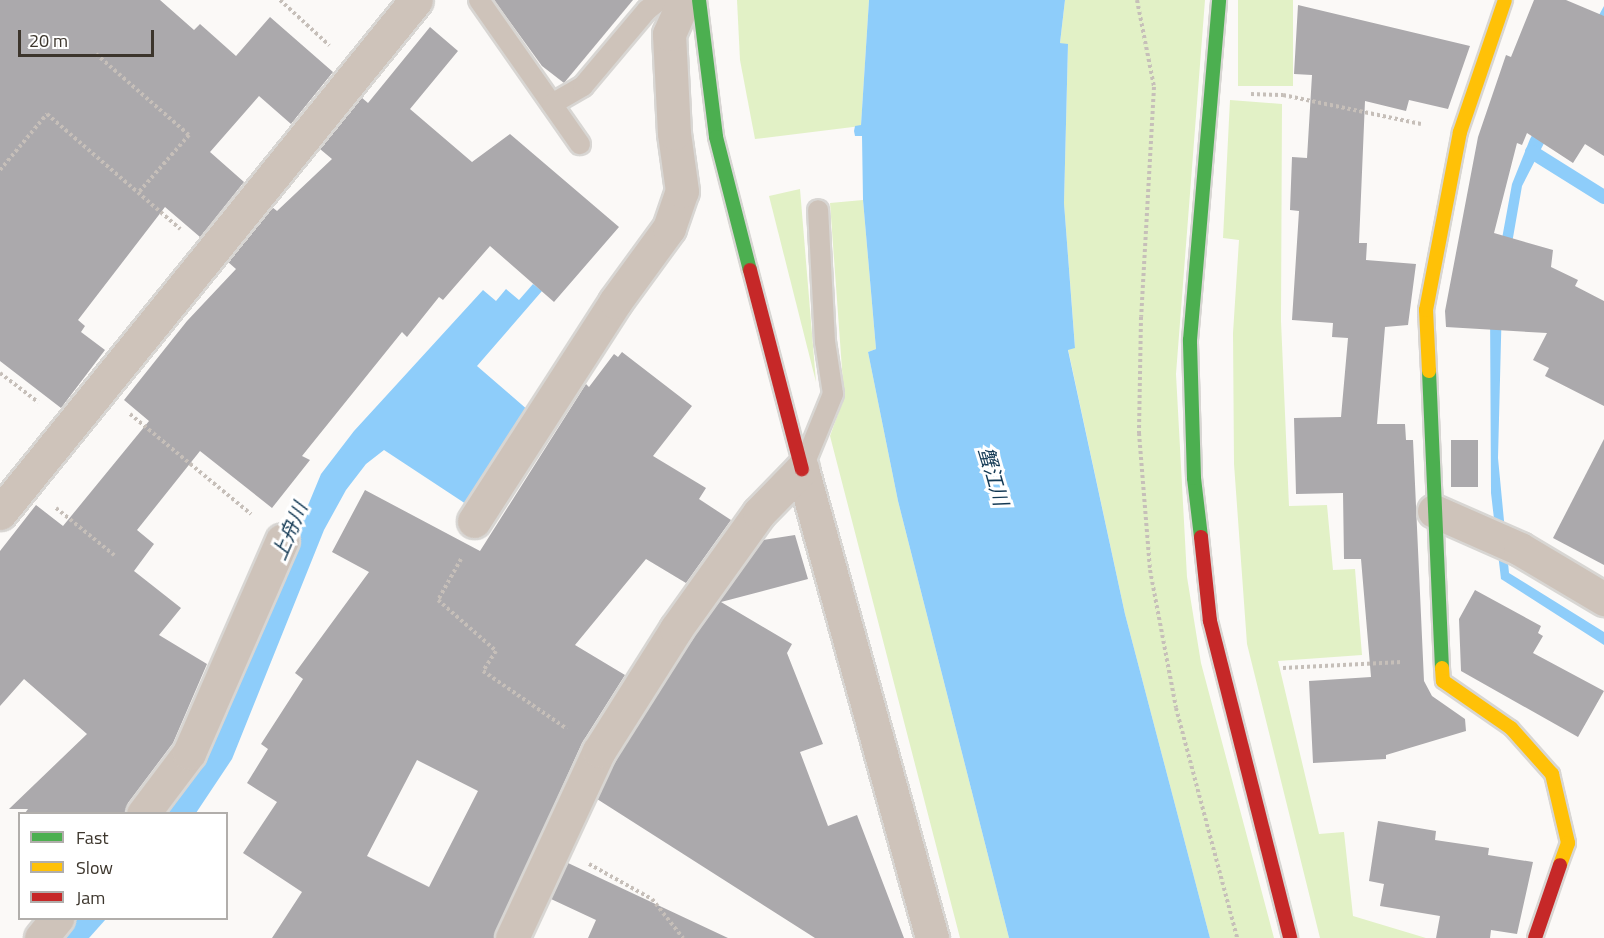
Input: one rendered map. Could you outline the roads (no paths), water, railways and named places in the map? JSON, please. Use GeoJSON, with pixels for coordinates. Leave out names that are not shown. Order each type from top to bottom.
{"type":"FeatureCollection","features":[{"type":"Feature","properties":{"kind":"street"},"geometry":{"type":"LineString","coordinates":[[0,513],[416,0]]}},
{"type":"Feature","properties":{"kind":"street"},"geometry":{"type":"LineString","coordinates":[[474,521],[615,302],[669,228],[682,191],[674,133],[669,34],[684,0]]}},
{"type":"Feature","properties":{"kind":"street"},"geometry":{"type":"LineString","coordinates":[[699,0],[716,137],[802,470],[932,938]]}},
{"type":"Feature","properties":{"kind":"street"},"geometry":{"type":"LineString","coordinates":[[1220,0],[1190,340],[1194,478],[1210,621],[1290,938]]}},
{"type":"Feature","properties":{"kind":"street"},"geometry":{"type":"LineString","coordinates":[[1505,0],[1460,132],[1426,310],[1443,681],[1511,728],[1552,774],[1568,843],[1535,938]]}},
{"type":"Feature","properties":{"kind":"street"},"geometry":{"type":"LineString","coordinates":[[512,938],[557,846],[599,751],[676,629],[759,513],[802,470]]}},
{"type":"Feature","properties":{"kind":"street"},"geometry":{"type":"LineString","coordinates":[[1434,511],[1520,549],[1604,598]]}},
{"type":"Feature","properties":{"kind":"street"},"geometry":{"type":"LineString","coordinates":[[145,812],[189,753],[282,540]]}},
{"type":"Feature","properties":{"kind":"street"},"geometry":{"type":"LineString","coordinates":[[41,938],[55,920]]}},
{"type":"Feature","properties":{"kind":"lane"},"geometry":{"type":"LineString","coordinates":[[479,0],[580,144]]}},
{"type":"Feature","properties":{"kind":"lane"},"geometry":{"type":"LineString","coordinates":[[552,104],[583,86],[647,10],[660,0]]}},
{"type":"Feature","properties":{"kind":"lane"},"geometry":{"type":"LineString","coordinates":[[802,470],[833,394],[825,342],[818,210]]}},
{"type":"Feature","properties":{"kind":"water","name":"蟹江川"},"geometry":{"type":"Polygon","coordinates":[[[869,0],[1065,0],[1060,43],[1068,44],[1064,203],[1075,348],[1068,350],[1125,614],[1210,938],[1009,938],[898,501],[868,352],[876,349],[863,200],[862,136],[855,136],[854,131],[855,126],[861,125],[869,0]]]}},
{"type":"Feature","properties":{"kind":"water"},"geometry":{"type":"Polygon","coordinates":[[[1604,6],[1604,27],[1522,186],[1502,301],[1498,458],[1509,573],[1604,632],[1604,645],[1501,579],[1491,493],[1490,304],[1512,184],[1530,139],[1604,6]]]}},
{"type":"Feature","properties":{"kind":"water"},"geometry":{"type":"Polygon","coordinates":[[[533,284],[542,291],[477,366],[529,411],[466,504],[384,450],[366,464],[346,490],[324,530],[232,759],[197,812],[162,812],[209,744],[321,474],[354,431],[483,290],[496,301],[506,289],[519,300],[533,284]]]}},
{"type":"Feature","properties":{"kind":"water"},"geometry":{"type":"Polygon","coordinates":[[[72,920],[105,920],[89,938],[57,938],[72,920]]]}},
{"type":"Feature","properties":{"kind":"waterway"},"geometry":{"type":"LineString","coordinates":[[1532,152],[1604,197]]}},
{"type":"Feature","properties":{"kind":"water label","name":"上舟川"},"geometry":{"type":"Point","coordinates":[289,531]}}]}
